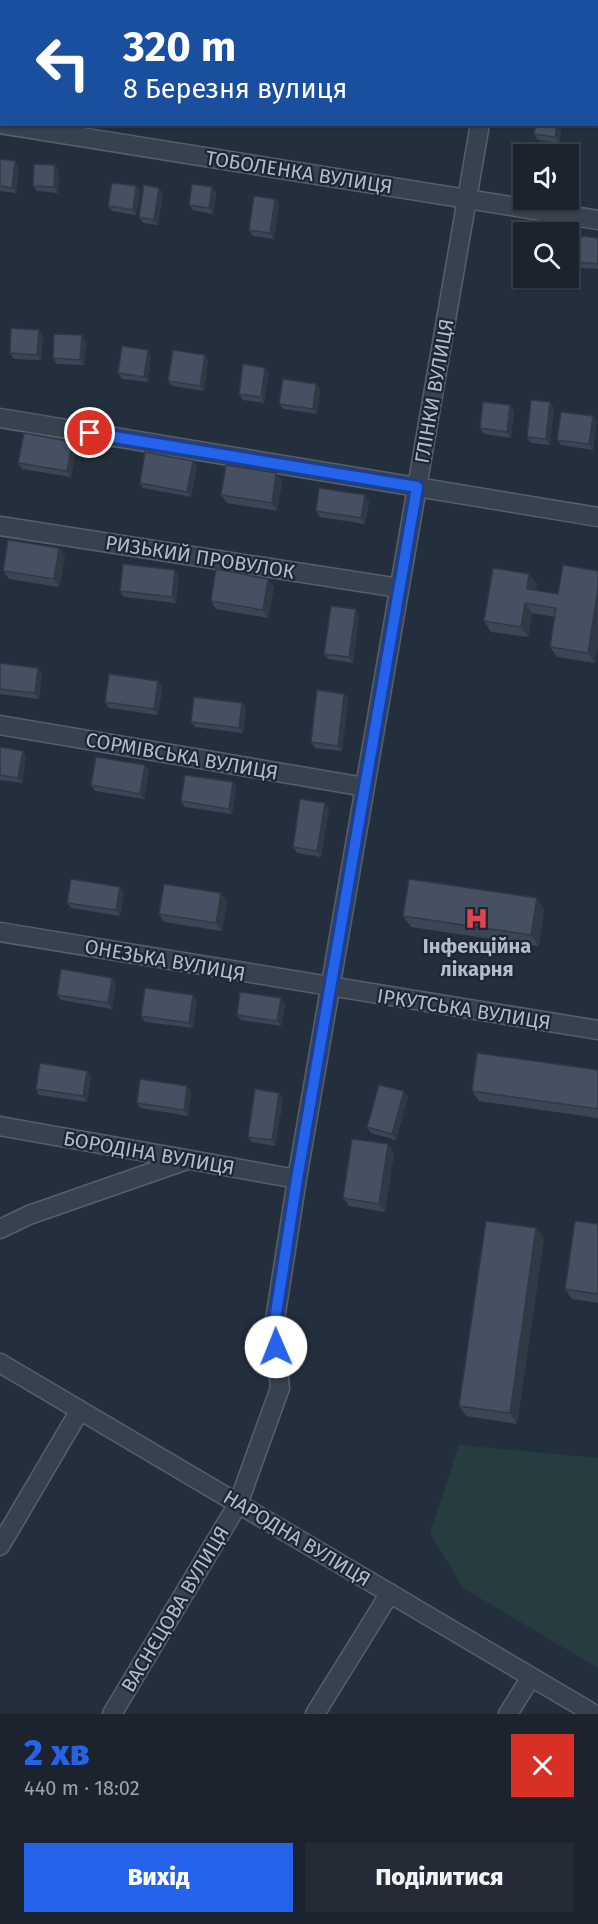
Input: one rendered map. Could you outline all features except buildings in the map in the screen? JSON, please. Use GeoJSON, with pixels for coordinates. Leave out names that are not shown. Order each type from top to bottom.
{"type":"FeatureCollection","features":[{"type":"Feature","properties":{"kind":"street","name":"ТОБОЛЕНКА ВУЛИЦЯ"},"geometry":{"type":"LineString","coordinates":[[12,126],[598,220]]}},
{"type":"Feature","properties":{"kind":"street","name":"ГЛІНКИ ВУЛИЦЯ"},"geometry":{"type":"LineString","coordinates":[[238,1504],[280,1388],[274,1326],[297,1179],[480,126]]}},
{"type":"Feature","properties":{"kind":"street"},"geometry":{"type":"LineString","coordinates":[[0,418],[598,517]]}},
{"type":"Feature","properties":{"kind":"street","name":"РИЗЬКИЙ ПРОВУЛОК"},"geometry":{"type":"LineString","coordinates":[[0,526],[399,588]]}},
{"type":"Feature","properties":{"kind":"street","name":"СОРМІВСЬКА ВУЛИЦЯ"},"geometry":{"type":"LineString","coordinates":[[0,725],[365,787]]}},
{"type":"Feature","properties":{"kind":"street","name":"ОНЕЗЬКА ВУЛИЦЯ"},"geometry":{"type":"LineString","coordinates":[[0,932],[330,988]]}},
{"type":"Feature","properties":{"kind":"street","name":"ІРКУТСЬКА ВУЛИЦЯ"},"geometry":{"type":"LineString","coordinates":[[330,988],[598,1030]]}},
{"type":"Feature","properties":{"kind":"street","name":"БОРОДІНА ВУЛИЦЯ"},"geometry":{"type":"LineString","coordinates":[[0,1126],[297,1179]]}},
{"type":"Feature","properties":{"kind":"street"},"geometry":{"type":"LineString","coordinates":[[0,1229],[29,1215],[187,1159]]}},
{"type":"Feature","properties":{"kind":"street","name":"НАРОДНА ВУЛИЦЯ"},"geometry":{"type":"LineString","coordinates":[[0,1363],[594,1714]]}},
{"type":"Feature","properties":{"kind":"street"},"geometry":{"type":"LineString","coordinates":[[0,1546],[80,1410]]}},
{"type":"Feature","properties":{"kind":"street","name":"ВАСНЄЦОВА ВУЛИЦЯ"},"geometry":{"type":"LineString","coordinates":[[112,1714],[238,1504]]}},
{"type":"Feature","properties":{"kind":"street"},"geometry":{"type":"LineString","coordinates":[[315,1714],[390,1593]]}},
{"type":"Feature","properties":{"kind":"street"},"geometry":{"type":"LineString","coordinates":[[508,1714],[531,1677]]}},
{"type":"Feature","properties":{"kind":"green space"},"geometry":{"type":"Polygon","coordinates":[[[459,1445],[598,1458],[598,1668],[463,1588],[430,1533],[459,1445]]]}},
{"type":"Feature","properties":{"kind":"place","name":"Інфекційна лікарня"},"geometry":{"type":"Point","coordinates":[477,918]}},
{"type":"Feature","properties":{"kind":"route"},"geometry":{"type":"LineString","coordinates":[[90,433],[417,487],[297,1179],[274,1326],[276,1347]]}}]}
